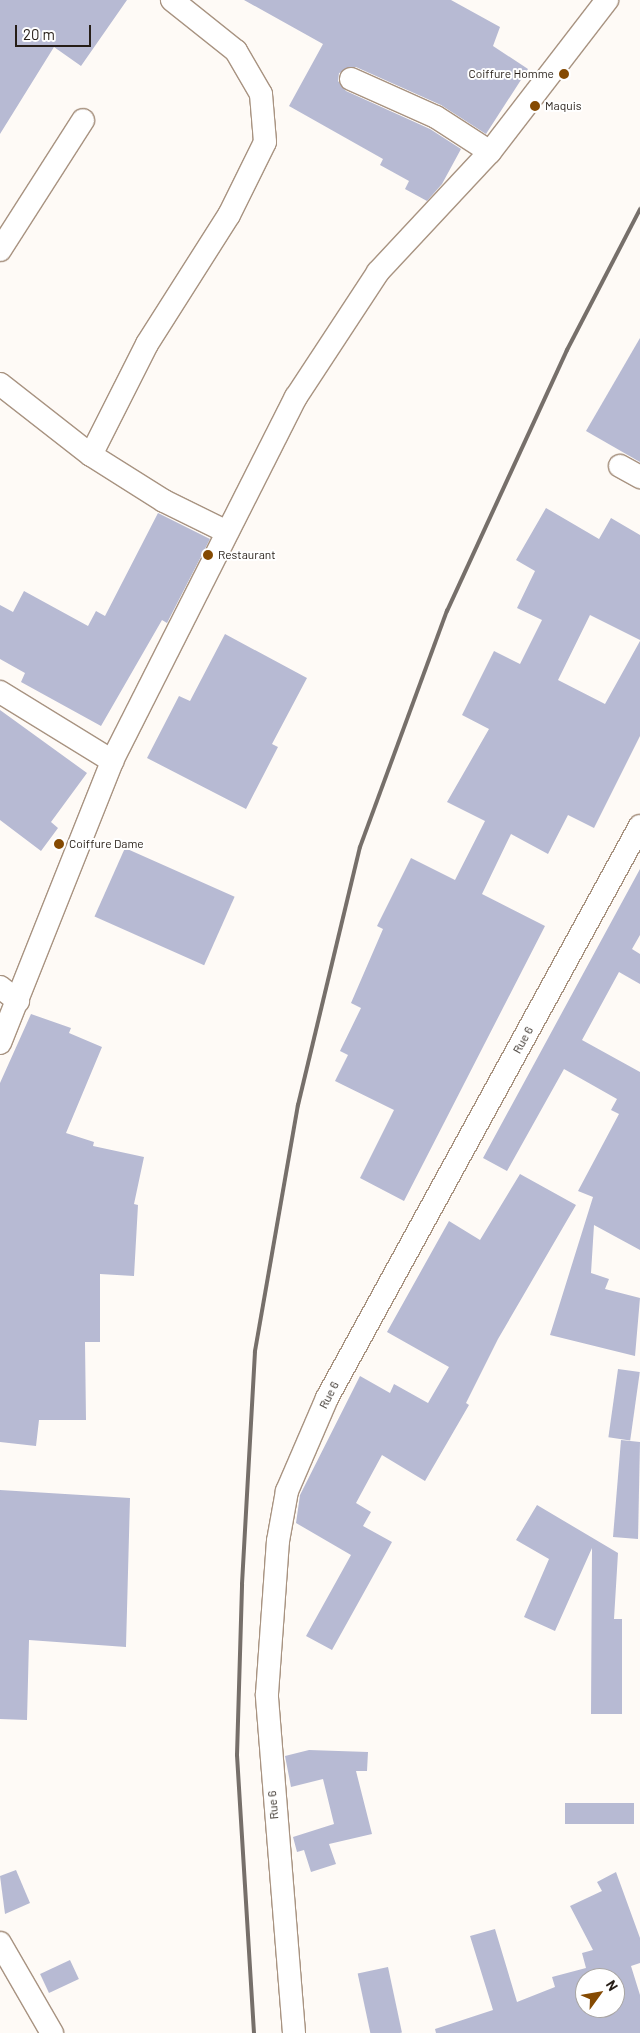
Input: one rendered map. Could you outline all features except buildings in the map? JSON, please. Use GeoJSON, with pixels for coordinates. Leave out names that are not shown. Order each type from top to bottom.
{"type":"FeatureCollection","features":[{"type":"Feature","properties":{"kind":"street"},"geometry":{"type":"LineString","coordinates":[[91,455],[147,344],[229,215],[265,142],[261,94],[236,51],[172,0]]}},
{"type":"Feature","properties":{"kind":"street"},"geometry":{"type":"LineString","coordinates":[[0,1043],[112,761],[225,531],[335,334],[412,231],[490,152],[607,0]]}},
{"type":"Feature","properties":{"kind":"street"},"geometry":{"type":"LineString","coordinates":[[351,79],[436,117],[490,152]]}},
{"type":"Feature","properties":{"kind":"street"},"geometry":{"type":"LineString","coordinates":[[0,250],[83,120]]}},
{"type":"Feature","properties":{"kind":"street"},"geometry":{"type":"LineString","coordinates":[[0,384],[91,455],[164,501],[225,531]]}},
{"type":"Feature","properties":{"kind":"street"},"geometry":{"type":"LineString","coordinates":[[620,466],[640,477]]}},
{"type":"Feature","properties":{"kind":"street"},"geometry":{"type":"LineString","coordinates":[[0,692],[112,761]]}},
{"type":"Feature","properties":{"kind":"street","name":"Rue 6"},"geometry":{"type":"LineString","coordinates":[[294,2033],[267,1694],[278,1541],[287,1491],[327,1398],[640,826]]}},
{"type":"Feature","properties":{"kind":"street"},"geometry":{"type":"LineString","coordinates":[[0,987],[18,1001]]}},
{"type":"Feature","properties":{"kind":"street"},"geometry":{"type":"LineString","coordinates":[[0,1942],[52,2033]]}},
{"type":"Feature","properties":{"kind":"railway"},"geometry":{"type":"LineString","coordinates":[[254,2033],[237,1755],[242,1584],[255,1351],[298,1105],[360,847],[447,611],[567,350],[640,209]]}},
{"type":"Feature","properties":{"kind":"place","name":"Coiffure Homme"},"geometry":{"type":"Point","coordinates":[564,74]}},
{"type":"Feature","properties":{"kind":"place","name":"Maquis"},"geometry":{"type":"Point","coordinates":[535,106]}},
{"type":"Feature","properties":{"kind":"place","name":"Restaurant"},"geometry":{"type":"Point","coordinates":[208,555]}},
{"type":"Feature","properties":{"kind":"place","name":"Coiffure Dame"},"geometry":{"type":"Point","coordinates":[59,844]}}]}
